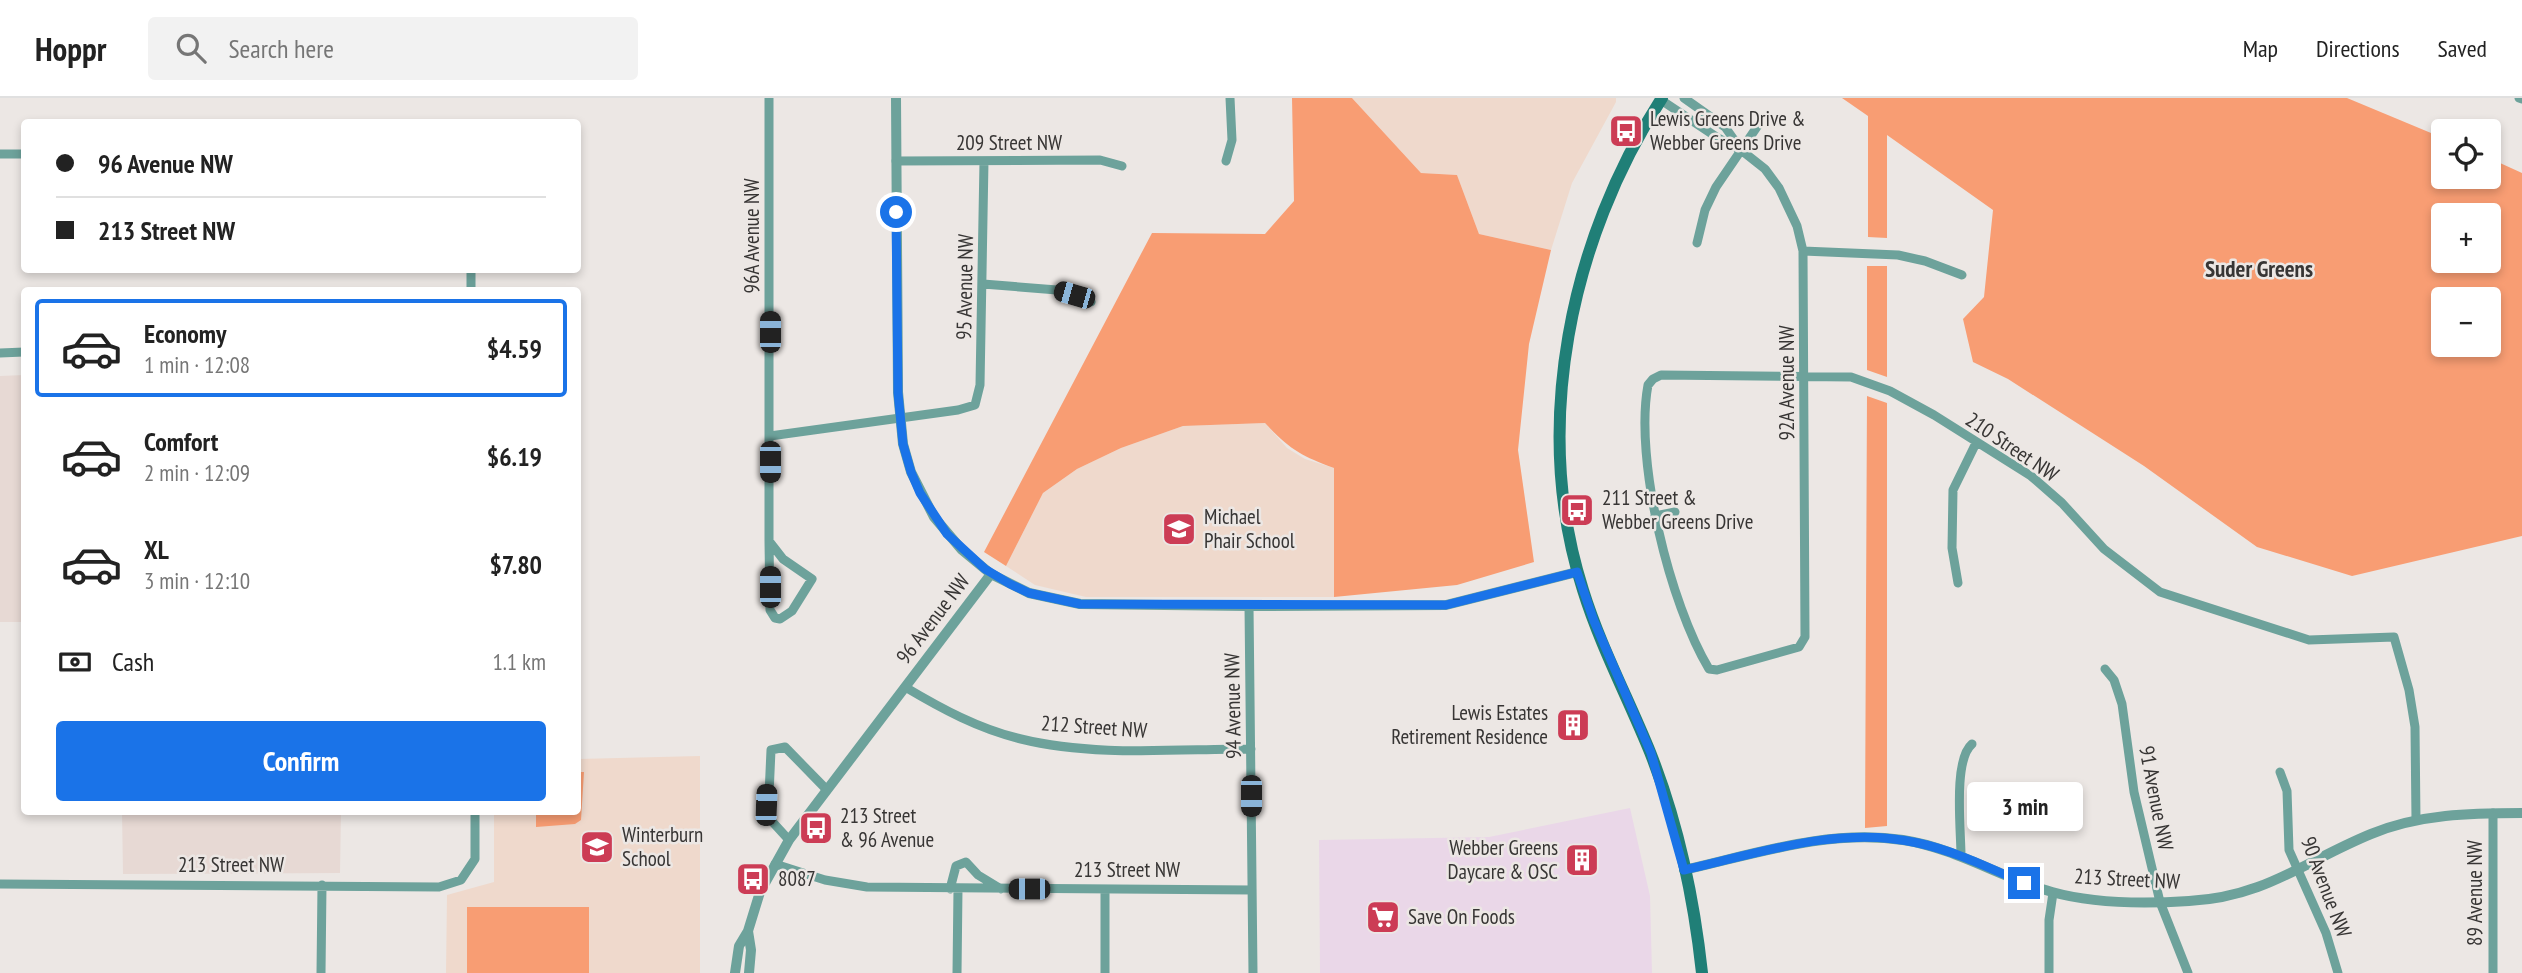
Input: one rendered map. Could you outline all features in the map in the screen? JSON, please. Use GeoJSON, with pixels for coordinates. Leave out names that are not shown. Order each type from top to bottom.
{"type":"FeatureCollection","features":[{"type":"Feature","properties":{"kind":"main road"},"geometry":{"type":"LineString","coordinates":[[1661,99],[1616,182],[1596,229],[1568,339],[1561,408],[1562,468],[1564,506],[1577,572],[1594,621],[1651,753],[1684,870],[1702,973]]}},
{"type":"Feature","properties":{"kind":"street","name":"96A Avenue NW"},"geometry":{"type":"LineString","coordinates":[[769,98],[769,541],[770,610],[775,618],[780,619],[792,611],[812,579],[783,559],[769,541]]}},
{"type":"Feature","properties":{"kind":"street","name":"96 Avenue NW"},"geometry":{"type":"LineString","coordinates":[[735,973],[739,946],[748,931],[760,892],[789,840],[991,574],[947,534],[920,493],[903,444],[900,417],[896,98]]}},
{"type":"Feature","properties":{"kind":"street"},"geometry":{"type":"LineString","coordinates":[[1226,161],[1231,140],[1230,98]]}},
{"type":"Feature","properties":{"kind":"street","name":"92A Avenue NW"},"geometry":{"type":"LineString","coordinates":[[1655,516],[1672,585],[1700,653],[1709,668],[1717,670],[1799,647],[1805,638],[1803,251],[1797,226],[1779,188],[1765,169],[1741,149],[1725,127],[1684,98]]}},
{"type":"Feature","properties":{"kind":"street","name":"92A Avenue NW"},"geometry":{"type":"LineString","coordinates":[[1661,99],[1718,138],[1741,149]]}},
{"type":"Feature","properties":{"kind":"street"},"geometry":{"type":"LineString","coordinates":[[1697,243],[1711,198],[1763,118]]}},
{"type":"Feature","properties":{"kind":"street"},"geometry":{"type":"LineString","coordinates":[[0,154],[21,154]]}},
{"type":"Feature","properties":{"kind":"street","name":"209 Street NW"},"geometry":{"type":"LineString","coordinates":[[896,161],[1100,160],[1122,166]]}},
{"type":"Feature","properties":{"kind":"street","name":"95 Avenue NW"},"geometry":{"type":"LineString","coordinates":[[900,417],[967,409],[975,405],[980,385],[984,161]]}},
{"type":"Feature","properties":{"kind":"street"},"geometry":{"type":"LineString","coordinates":[[1803,251],[1898,255],[1925,261],[1962,275]]}},
{"type":"Feature","properties":{"kind":"street"},"geometry":{"type":"LineString","coordinates":[[983,284],[1057,290],[1091,302]]}},
{"type":"Feature","properties":{"kind":"street"},"geometry":{"type":"LineString","coordinates":[[0,353],[21,352]]}},
{"type":"Feature","properties":{"kind":"street","name":"210 Street NW"},"geometry":{"type":"LineString","coordinates":[[1655,516],[1647,455],[1647,394],[1653,379],[1661,375],[1805,374],[1850,377],[1890,391],[2031,476],[2062,503],[2104,549],[2160,592],[2309,640],[2395,638],[2409,690],[2415,727],[2416,820]]}},
{"type":"Feature","properties":{"kind":"street"},"geometry":{"type":"LineString","coordinates":[[770,436],[900,417]]}},
{"type":"Feature","properties":{"kind":"street"},"geometry":{"type":"LineString","coordinates":[[1958,583],[1952,548],[1953,490],[1976,443]]}},
{"type":"Feature","properties":{"kind":"street"},"geometry":{"type":"LineString","coordinates":[[1655,516],[1675,512]]}},
{"type":"Feature","properties":{"kind":"street"},"geometry":{"type":"LineString","coordinates":[[991,574],[1029,593],[1080,604],[1249,606],[1446,605],[1577,572]]}},
{"type":"Feature","properties":{"kind":"street","name":"94 Avenue NW"},"geometry":{"type":"LineString","coordinates":[[1249,606],[1253,973]]}},
{"type":"Feature","properties":{"kind":"street","name":"91 Avenue NW"},"geometry":{"type":"LineString","coordinates":[[2105,669],[2114,680],[2122,704],[2134,792],[2160,902],[2188,973]]}},
{"type":"Feature","properties":{"kind":"street","name":"212 Street NW"},"geometry":{"type":"LineString","coordinates":[[905,687],[973,723],[1022,739],[1074,747],[1251,749]]}},
{"type":"Feature","properties":{"kind":"street"},"geometry":{"type":"LineString","coordinates":[[1961,856],[1961,773],[1963,754],[1972,744]]}},
{"type":"Feature","properties":{"kind":"street"},"geometry":{"type":"LineString","coordinates":[[789,840],[768,817],[767,780],[771,750],[785,747],[827,790]]}},
{"type":"Feature","properties":{"kind":"street","name":"90 Avenue NW"},"geometry":{"type":"LineString","coordinates":[[2280,772],[2287,791],[2290,850],[2326,933],[2338,973]]}},
{"type":"Feature","properties":{"kind":"street","name":"89 Avenue NW"},"geometry":{"type":"LineString","coordinates":[[2493,813],[2493,973]]}},
{"type":"Feature","properties":{"kind":"street","name":"213 Street NW"},"geometry":{"type":"LineString","coordinates":[[1684,870],[1786,846],[1839,838],[1899,840],[1961,856],[2053,893],[2102,900],[2160,902],[2233,895],[2268,885],[2372,833],[2416,820],[2522,813]]}},
{"type":"Feature","properties":{"kind":"street","name":"213 Street NW"},"geometry":{"type":"LineString","coordinates":[[0,884],[439,887],[461,880],[475,859],[475,815]]}},
{"type":"Feature","properties":{"kind":"street"},"geometry":{"type":"LineString","coordinates":[[957,973],[954,889],[956,866],[966,862],[978,875],[1002,889]]}},
{"type":"Feature","properties":{"kind":"street","name":"213 Street NW"},"geometry":{"type":"LineString","coordinates":[[775,864],[845,885],[954,889],[1252,890]]}},
{"type":"Feature","properties":{"kind":"street"},"geometry":{"type":"LineString","coordinates":[[321,973],[322,885]]}},
{"type":"Feature","properties":{"kind":"street"},"geometry":{"type":"LineString","coordinates":[[1105,889],[1105,973]]}},
{"type":"Feature","properties":{"kind":"street"},"geometry":{"type":"LineString","coordinates":[[2049,973],[2049,919],[2053,893]]}},
{"type":"Feature","properties":{"kind":"street","name":"96 Avenue NW"},"geometry":{"type":"LineString","coordinates":[[748,931],[751,950],[749,973]]}},
{"type":"Feature","properties":{"kind":"shaded area"},"geometry":{"type":"Polygon","coordinates":[[[1292,98],[1352,98],[1421,173],[1457,175],[1479,234],[1551,250],[1529,344],[1518,450],[1534,562],[1457,585],[1334,597],[1334,468],[1296,451],[1265,423],[1183,426],[1121,448],[1077,469],[1043,493],[1006,566],[984,552],[1152,233],[1265,234],[1294,201],[1292,98]]]}},
{"type":"Feature","properties":{"kind":"shaded area"},"geometry":{"type":"Polygon","coordinates":[[[1352,98],[1616,98],[1616,102],[1572,183],[1551,250],[1479,234],[1457,175],[1421,173],[1352,98]]]}},
{"type":"Feature","properties":{"kind":"shaded area"},"geometry":{"type":"Polygon","coordinates":[[[1842,98],[2347,98],[2431,133],[2431,189],[2501,189],[2501,163],[2522,173],[2522,536],[2352,576],[2257,547],[2144,466],[2008,379],[1973,362],[1963,319],[1984,297],[1993,210],[1887,135],[1887,238],[1868,237],[1868,116],[1842,98]]]}},
{"type":"Feature","properties":{"kind":"shaded area"},"geometry":{"type":"Polygon","coordinates":[[[1867,266],[1887,266],[1887,377],[1867,370],[1867,266]]]}},
{"type":"Feature","properties":{"kind":"shaded area"},"geometry":{"type":"Polygon","coordinates":[[[21,375],[21,622],[0,622],[0,376],[21,375]]]}},
{"type":"Feature","properties":{"kind":"shaded area"},"geometry":{"type":"Polygon","coordinates":[[[1867,396],[1887,403],[1887,826],[1865,828],[1867,396]]]}},
{"type":"Feature","properties":{"kind":"shaded area","name":"Michael Phair School"},"geometry":{"type":"Polygon","coordinates":[[[1265,423],[1287,448],[1305,459],[1334,468],[1334,597],[1086,597],[1035,585],[1006,566],[1043,493],[1077,469],[1121,448],[1183,426],[1265,423]]]}},
{"type":"Feature","properties":{"kind":"shaded area","name":"Winterburn School"},"geometry":{"type":"Polygon","coordinates":[[[700,756],[700,973],[446,973],[447,895],[494,882],[494,815],[581,815],[581,759],[700,756]]]}},
{"type":"Feature","properties":{"kind":"shaded area"},"geometry":{"type":"Polygon","coordinates":[[[581,772],[584,772],[581,820],[575,824],[536,827],[536,815],[581,815],[581,772]]]}},
{"type":"Feature","properties":{"kind":"shaded area"},"geometry":{"type":"Polygon","coordinates":[[[1630,808],[1650,896],[1652,973],[1320,973],[1319,840],[1489,837],[1630,808]]]}},
{"type":"Feature","properties":{"kind":"shaded area"},"geometry":{"type":"Polygon","coordinates":[[[122,815],[341,815],[340,873],[123,874],[122,815]]]}},
{"type":"Feature","properties":{"kind":"shaded area"},"geometry":{"type":"Polygon","coordinates":[[[467,907],[589,907],[589,973],[467,973],[467,907]]]}},
{"type":"Feature","properties":{"kind":"place","name":"Lewis Greens Drive & Webber Greens Drive"},"geometry":{"type":"Point","coordinates":[1626,131]}},
{"type":"Feature","properties":{"kind":"place","name":"211 Street & Webber Greens Drive"},"geometry":{"type":"Point","coordinates":[1577,510]}},
{"type":"Feature","properties":{"kind":"place","name":"Michael Phair School"},"geometry":{"type":"Point","coordinates":[1179,529]}},
{"type":"Feature","properties":{"kind":"place","name":"Lewis Estates Retirement Residence"},"geometry":{"type":"Point","coordinates":[1573,725]}},
{"type":"Feature","properties":{"kind":"place","name":"213 Street & 96 Avenue"},"geometry":{"type":"Point","coordinates":[816,828]}},
{"type":"Feature","properties":{"kind":"place","name":"Winterburn School"},"geometry":{"type":"Point","coordinates":[597,847]}},
{"type":"Feature","properties":{"kind":"place","name":"Webber Greens Daycare & OSC"},"geometry":{"type":"Point","coordinates":[1582,860]}},
{"type":"Feature","properties":{"kind":"place","name":"8087"},"geometry":{"type":"Point","coordinates":[753,879]}},
{"type":"Feature","properties":{"kind":"place","name":"Save On Foods"},"geometry":{"type":"Point","coordinates":[1383,917]}},
{"type":"Feature","properties":{"kind":"district","name":"Suder Greens"},"geometry":{"type":"Point","coordinates":[2259,269]}},
{"type":"Feature","properties":{"kind":"route"},"geometry":{"type":"LineString","coordinates":[[896,212],[898,393],[903,444],[911,472],[934,517],[962,550],[991,574],[1029,593],[1080,604],[1249,606],[1446,605],[1577,572],[1594,621],[1651,753],[1684,870],[1814,841],[1874,838],[1916,842],[1934,847],[2024,883]]}}]}
